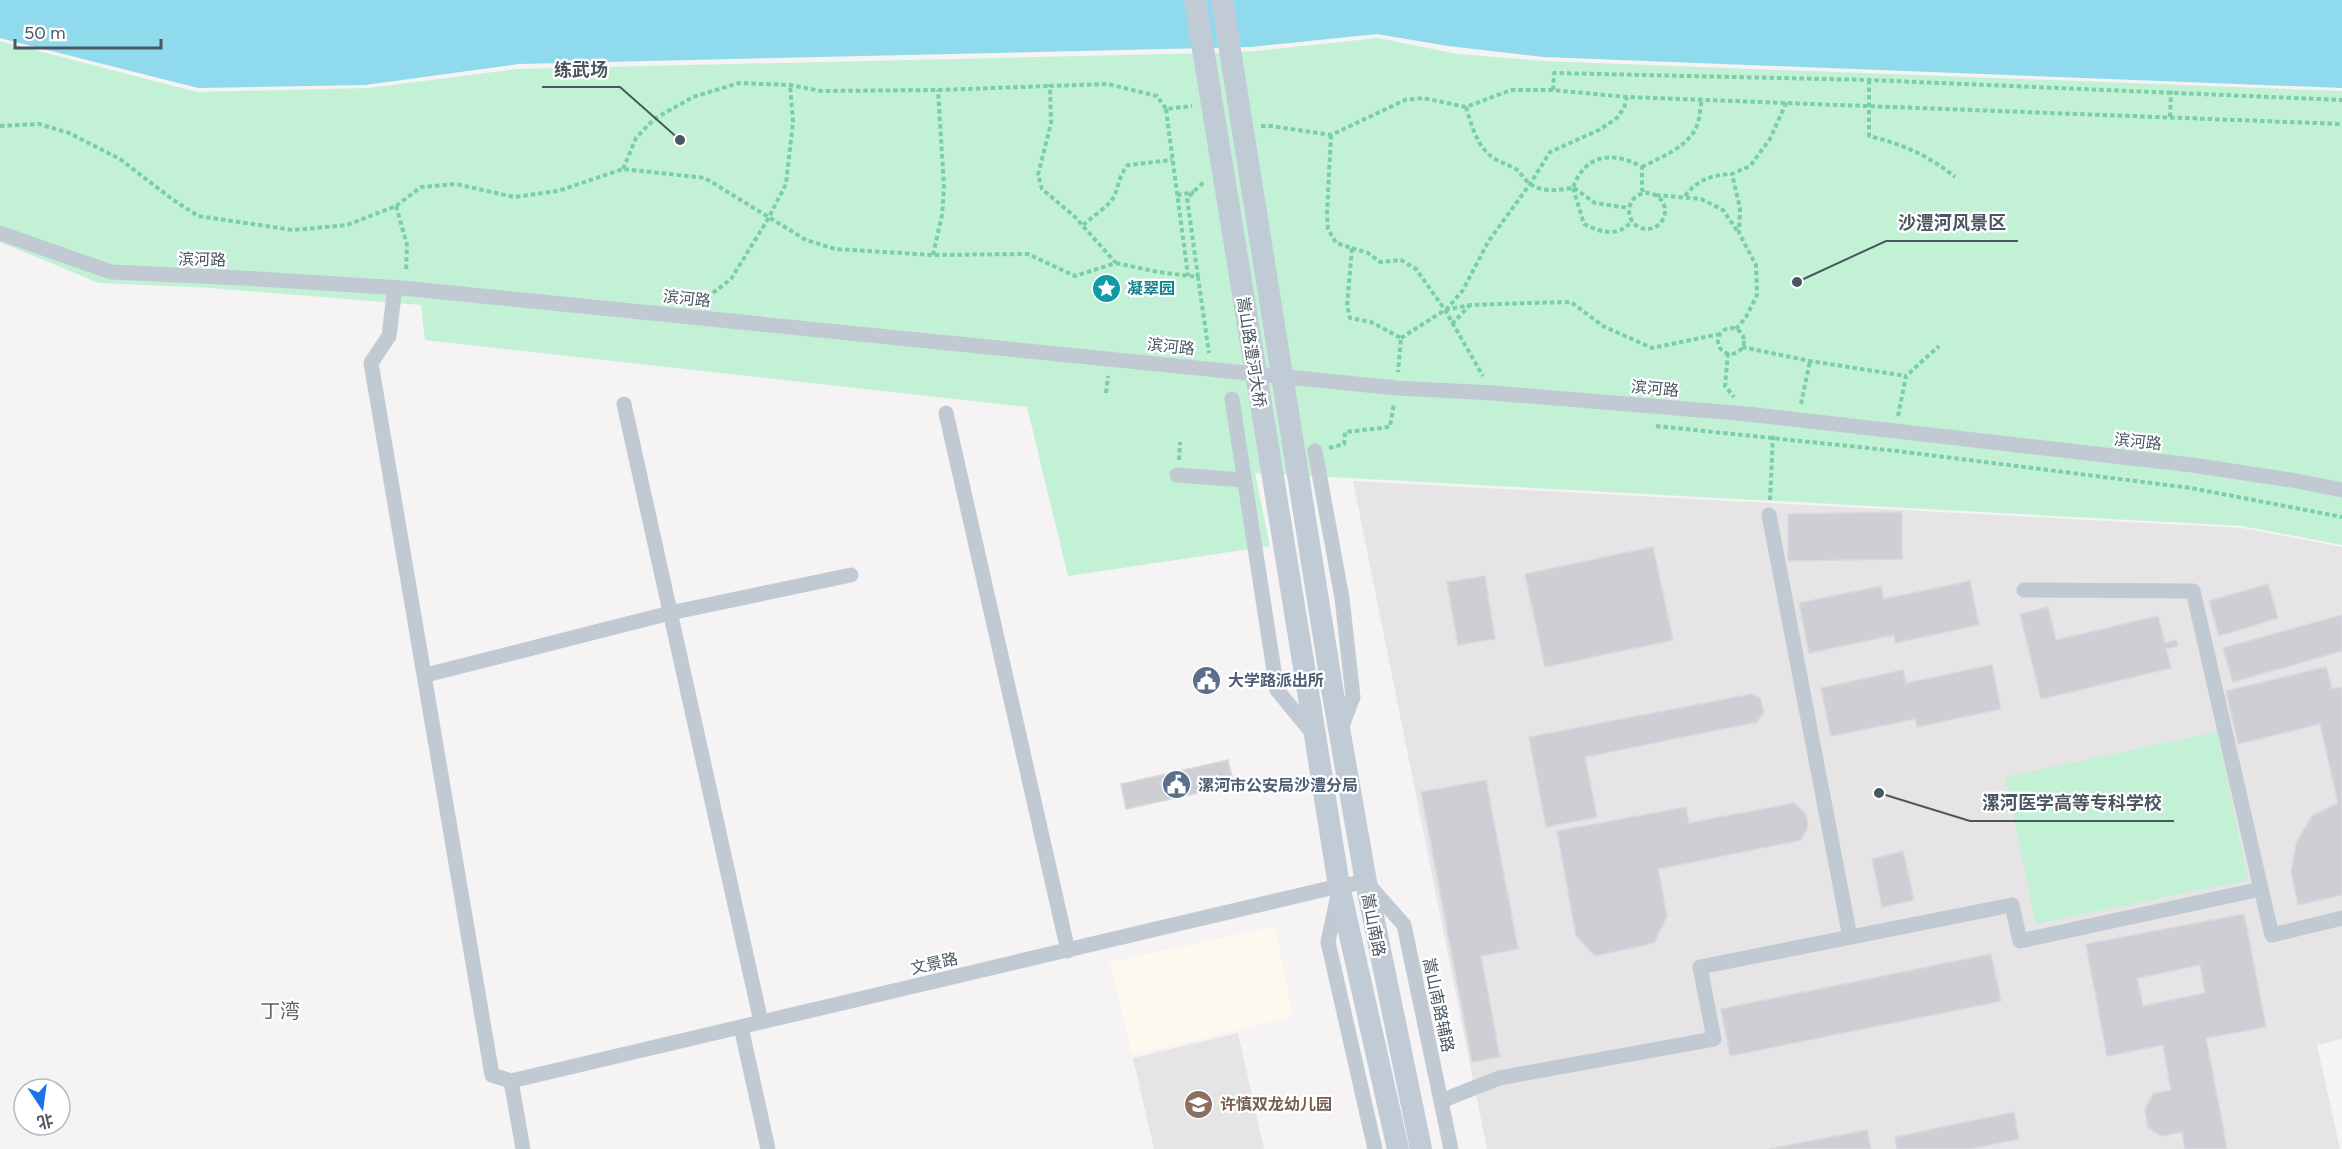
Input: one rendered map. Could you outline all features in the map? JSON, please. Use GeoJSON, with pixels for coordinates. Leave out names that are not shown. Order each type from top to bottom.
{"type":"FeatureCollection","features":[{"type":"Feature","properties":{"kind":"main road","name":"嵩山路澧河大桥"},"geometry":{"type":"LineString","coordinates":[[1195,0],[1310,704]]}},
{"type":"Feature","properties":{"kind":"main road","name":"嵩山路澧河大桥"},"geometry":{"type":"LineString","coordinates":[[1222,0],[1334,700]]}},
{"type":"Feature","properties":{"kind":"main road","name":"嵩山南路"},"geometry":{"type":"LineString","coordinates":[[1334,700],[1366,882],[1421,1149]]}},
{"type":"Feature","properties":{"kind":"main road","name":"嵩山南路"},"geometry":{"type":"LineString","coordinates":[[1310,704],[1339,886],[1398,1149]]}},
{"type":"Feature","properties":{"kind":"street","name":"滨河路"},"geometry":{"type":"LineString","coordinates":[[0,233],[111,272],[398,288],[1397,388],[1493,393],[1748,414],[2192,465],[2342,490]]}},
{"type":"Feature","properties":{"kind":"street"},"geometry":{"type":"LineString","coordinates":[[398,288],[389,336],[371,363],[426,675],[492,1075],[511,1081],[523,1149]]}},
{"type":"Feature","properties":{"kind":"street"},"geometry":{"type":"LineString","coordinates":[[1232,399],[1277,690],[1314,735]]}},
{"type":"Feature","properties":{"kind":"street"},"geometry":{"type":"LineString","coordinates":[[624,404],[761,1022]]}},
{"type":"Feature","properties":{"kind":"street"},"geometry":{"type":"LineString","coordinates":[[946,413],[1068,951]]}},
{"type":"Feature","properties":{"kind":"street"},"geometry":{"type":"LineString","coordinates":[[1316,451],[1342,598],[1353,697],[1339,732]]}},
{"type":"Feature","properties":{"kind":"street"},"geometry":{"type":"LineString","coordinates":[[1177,475],[1244,480]]}},
{"type":"Feature","properties":{"kind":"street"},"geometry":{"type":"LineString","coordinates":[[1769,515],[1850,937]]}},
{"type":"Feature","properties":{"kind":"street"},"geometry":{"type":"LineString","coordinates":[[426,675],[670,613],[850,575]]}},
{"type":"Feature","properties":{"kind":"street"},"geometry":{"type":"LineString","coordinates":[[2024,591],[2193,591],[2272,935],[2342,918]]}},
{"type":"Feature","properties":{"kind":"street","name":"文景路"},"geometry":{"type":"LineString","coordinates":[[511,1081],[1339,886],[1366,882]]}},
{"type":"Feature","properties":{"kind":"street","name":"嵩山南路辅路"},"geometry":{"type":"LineString","coordinates":[[1366,882],[1404,925],[1451,1149]]}},
{"type":"Feature","properties":{"kind":"street"},"geometry":{"type":"LineString","coordinates":[[1339,886],[1328,942],[1375,1149]]}},
{"type":"Feature","properties":{"kind":"street"},"geometry":{"type":"LineString","coordinates":[[1441,1101],[1498,1078],[1714,1039],[1700,966],[2012,905],[2020,941],[2261,889]]}},
{"type":"Feature","properties":{"kind":"street"},"geometry":{"type":"LineString","coordinates":[[741,1027],[768,1149]]}},
{"type":"Feature","properties":{"kind":"path"},"geometry":{"type":"LineString","coordinates":[[1554,90],[1554,73],[1869,80],[2342,100]]}},
{"type":"Feature","properties":{"kind":"path"},"geometry":{"type":"LineString","coordinates":[[1869,80],[1869,136],[1899,143],[1940,165],[1955,177]]}},
{"type":"Feature","properties":{"kind":"path"},"geometry":{"type":"LineString","coordinates":[[622,170],[636,138],[654,119],[693,97],[739,83],[790,84],[821,91],[938,90],[1108,84],[1157,96],[1166,109],[1188,276]]}},
{"type":"Feature","properties":{"kind":"path"},"geometry":{"type":"LineString","coordinates":[[682,316],[731,279],[768,219],[786,184],[793,122],[790,84]]}},
{"type":"Feature","properties":{"kind":"path"},"geometry":{"type":"LineString","coordinates":[[1050,86],[1051,123],[1038,175],[1042,189],[1055,198],[1083,225],[1116,263]]}},
{"type":"Feature","properties":{"kind":"path"},"geometry":{"type":"LineString","coordinates":[[933,255],[942,215],[944,187],[938,90]]}},
{"type":"Feature","properties":{"kind":"path"},"geometry":{"type":"LineString","coordinates":[[1250,128],[1271,126],[1331,135],[1405,100],[1423,98],[1466,107],[1511,90],[1554,90],[1627,97],[1787,101],[2342,124]]}},
{"type":"Feature","properties":{"kind":"path"},"geometry":{"type":"LineString","coordinates":[[2170,117],[2171,91]]}},
{"type":"Feature","properties":{"kind":"path"},"geometry":{"type":"LineString","coordinates":[[1401,338],[1445,310],[1463,290],[1488,242],[1550,152],[1599,130],[1617,118],[1624,108],[1627,97]]}},
{"type":"Feature","properties":{"kind":"path"},"geometry":{"type":"LineString","coordinates":[[1642,167],[1670,153],[1689,140],[1697,126],[1701,99]]}},
{"type":"Feature","properties":{"kind":"path"},"geometry":{"type":"LineString","coordinates":[[1685,196],[1693,185],[1704,179],[1720,174],[1732,174],[1750,166],[1770,139],[1787,101]]}},
{"type":"Feature","properties":{"kind":"path"},"geometry":{"type":"LineString","coordinates":[[1166,109],[1193,106],[1194,115]]}},
{"type":"Feature","properties":{"kind":"path"},"geometry":{"type":"LineString","coordinates":[[1466,107],[1480,145],[1493,158],[1517,170],[1530,184],[1542,189],[1557,191],[1573,188],[1594,203],[1629,208]]}},
{"type":"Feature","properties":{"kind":"path"},"geometry":{"type":"LineString","coordinates":[[0,126],[39,124],[69,133],[120,159],[198,216],[293,230],[347,225],[396,206],[421,187],[456,184],[514,196],[558,191],[622,170],[705,178],[768,219],[806,240],[835,249],[933,255],[1028,254],[1074,276],[1116,263],[1158,272],[1198,277]]}},
{"type":"Feature","properties":{"kind":"path"},"geometry":{"type":"LineString","coordinates":[[1331,135],[1327,215],[1328,229],[1336,243],[1368,253],[1380,262],[1401,260],[1416,269],[1445,310],[1493,393]]}},
{"type":"Feature","properties":{"kind":"path"},"geometry":{"type":"LineString","coordinates":[[1632,221],[1623,229],[1612,233],[1584,224],[1573,188],[1576,178],[1602,157],[1631,160],[1642,167]]}},
{"type":"Feature","properties":{"kind":"path"},"geometry":{"type":"LineString","coordinates":[[1083,225],[1096,212],[1112,202],[1119,176],[1128,165],[1172,160]]}},
{"type":"Feature","properties":{"kind":"path"},"geometry":{"type":"LineString","coordinates":[[1642,167],[1644,193]]}},
{"type":"Feature","properties":{"kind":"path"},"geometry":{"type":"LineString","coordinates":[[1203,172],[1205,182],[1187,198],[1212,369]]}},
{"type":"Feature","properties":{"kind":"path"},"geometry":{"type":"LineString","coordinates":[[1732,174],[1740,208],[1739,233]]}},
{"type":"Feature","properties":{"kind":"path"},"geometry":{"type":"LineString","coordinates":[[1177,195],[1194,192]]}},
{"type":"Feature","properties":{"kind":"path"},"geometry":{"type":"LineString","coordinates":[[1656,195],[1664,203],[1666,209],[1663,221],[1653,229],[1641,229],[1632,221],[1629,208],[1634,198],[1644,193],[1701,199],[1723,210],[1739,233],[1755,265],[1757,295],[1736,329]]}},
{"type":"Feature","properties":{"kind":"path"},"geometry":{"type":"LineString","coordinates":[[396,206],[407,245],[405,280],[398,288]]}},
{"type":"Feature","properties":{"kind":"path"},"geometry":{"type":"LineString","coordinates":[[1352,248],[1347,306],[1350,318],[1371,322],[1401,338]]}},
{"type":"Feature","properties":{"kind":"path"},"geometry":{"type":"LineString","coordinates":[[1445,310],[1470,305],[1572,302],[1603,326],[1652,348],[1720,334],[1727,329],[1736,329],[1744,338],[1742,347],[1736,352],[1728,353],[1719,345],[1720,334]]}},
{"type":"Feature","properties":{"kind":"path"},"geometry":{"type":"LineString","coordinates":[[1452,324],[1470,305]]}},
{"type":"Feature","properties":{"kind":"path"},"geometry":{"type":"LineString","coordinates":[[1316,451],[1344,444],[1345,432],[1390,427],[1397,388],[1401,338]]}},
{"type":"Feature","properties":{"kind":"path"},"geometry":{"type":"LineString","coordinates":[[1896,432],[1905,376],[1939,346]]}},
{"type":"Feature","properties":{"kind":"path"},"geometry":{"type":"LineString","coordinates":[[1742,347],[1810,361],[1905,376]]}},
{"type":"Feature","properties":{"kind":"path"},"geometry":{"type":"LineString","coordinates":[[1728,353],[1725,386],[1748,414]]}},
{"type":"Feature","properties":{"kind":"path"},"geometry":{"type":"LineString","coordinates":[[1794,419],[1801,407],[1810,361]]}},
{"type":"Feature","properties":{"kind":"path"},"geometry":{"type":"LineString","coordinates":[[1394,404],[1405,404]]}},
{"type":"Feature","properties":{"kind":"path"},"geometry":{"type":"LineString","coordinates":[[1769,515],[1773,417]]}},
{"type":"Feature","properties":{"kind":"path"},"geometry":{"type":"LineString","coordinates":[[1648,425],[1897,451],[2191,488],[2342,517]]}},
{"type":"Feature","properties":{"kind":"shaded area"},"geometry":{"type":"Polygon","coordinates":[[[1353,481],[2242,528],[2342,547],[2342,1039],[2317,1045],[2340,1149],[1487,1149],[1353,481]]]}},
{"type":"Feature","properties":{"kind":"shaded area"},"geometry":{"type":"Polygon","coordinates":[[[1275,926],[1293,1017],[1132,1055],[1110,962],[1275,926]]]}},
{"type":"Feature","properties":{"kind":"shaded area","name":"许慎双龙幼儿园"},"geometry":{"type":"Polygon","coordinates":[[[1238,1033],[1264,1149],[1154,1149],[1133,1058],[1238,1033]]]}},
{"type":"Feature","properties":{"kind":"green space"},"geometry":{"type":"Polygon","coordinates":[[[1378,38],[1457,54],[1543,61],[2342,91],[2342,545],[2242,526],[1255,473],[1270,546],[1068,576],[1027,407],[425,340],[421,305],[210,288],[99,283],[0,242],[0,41],[197,92],[368,88],[517,69],[1214,53],[1256,51],[1378,38]]]}},
{"type":"Feature","properties":{"kind":"green space"},"geometry":{"type":"Polygon","coordinates":[[[2217,732],[2248,880],[2036,924],[2005,777],[2217,732]]]}},
{"type":"Feature","properties":{"kind":"water"},"geometry":{"type":"Polygon","coordinates":[[[0,0],[2342,0],[2342,88],[1544,57],[1448,46],[1377,34],[1250,47],[519,64],[365,85],[198,88],[0,38],[0,0]]]}},
{"type":"Feature","properties":{"kind":"building"},"geometry":{"type":"Polygon","coordinates":[[[1902,512],[1902,559],[1788,561],[1788,514],[1902,512]]]}},
{"type":"Feature","properties":{"kind":"building"},"geometry":{"type":"Polygon","coordinates":[[[1653,547],[1673,640],[1545,667],[1525,574],[1653,547]]]}},
{"type":"Feature","properties":{"kind":"building"},"geometry":{"type":"Polygon","coordinates":[[[1485,576],[1495,639],[1458,645],[1447,582],[1485,576]]]}},
{"type":"Feature","properties":{"kind":"building"},"geometry":{"type":"Polygon","coordinates":[[[1970,581],[1979,625],[1895,643],[1894,635],[1809,653],[1799,603],[1881,586],[1884,599],[1970,581]]]}},
{"type":"Feature","properties":{"kind":"building"},"geometry":{"type":"Polygon","coordinates":[[[2268,584],[2278,618],[2219,636],[2209,601],[2268,584]]]}},
{"type":"Feature","properties":{"kind":"building"},"geometry":{"type":"Polygon","coordinates":[[[2048,607],[2056,640],[2158,616],[2165,643],[2176,640],[2178,646],[2166,649],[2171,668],[2041,699],[2020,614],[2048,607]]]}},
{"type":"Feature","properties":{"kind":"building"},"geometry":{"type":"Polygon","coordinates":[[[2342,615],[2342,651],[2233,682],[2223,648],[2342,615]]]}},
{"type":"Feature","properties":{"kind":"building"},"geometry":{"type":"Polygon","coordinates":[[[1992,665],[2001,709],[1917,727],[1915,719],[1831,736],[1821,688],[1903,670],[1906,683],[1992,665]]]}},
{"type":"Feature","properties":{"kind":"building"},"geometry":{"type":"Polygon","coordinates":[[[2326,667],[2332,689],[2342,687],[2342,895],[2298,905],[2291,872],[2296,843],[2312,816],[2338,803],[2320,724],[2238,744],[2226,691],[2326,667]]]}},
{"type":"Feature","properties":{"kind":"building"},"geometry":{"type":"Polygon","coordinates":[[[1752,694],[1760,698],[1764,712],[1757,722],[1585,757],[1597,817],[1546,827],[1529,737],[1752,694]]]}},
{"type":"Feature","properties":{"kind":"building","name":"漯河市公安局沙澧分局"},"geometry":{"type":"Polygon","coordinates":[[[1228,760],[1234,785],[1126,809],[1121,784],[1228,760]]]}},
{"type":"Feature","properties":{"kind":"building"},"geometry":{"type":"Polygon","coordinates":[[[1486,780],[1518,949],[1481,956],[1500,1057],[1472,1062],[1421,792],[1486,780]]]}},
{"type":"Feature","properties":{"kind":"building"},"geometry":{"type":"Polygon","coordinates":[[[1794,803],[1806,814],[1808,827],[1801,840],[1658,869],[1667,916],[1654,943],[1595,956],[1576,936],[1557,831],[1686,807],[1689,823],[1794,803]]]}},
{"type":"Feature","properties":{"kind":"building"},"geometry":{"type":"Polygon","coordinates":[[[1903,851],[1914,900],[1882,907],[1872,859],[1903,851]]]}},
{"type":"Feature","properties":{"kind":"building"},"geometry":{"type":"Polygon","coordinates":[[[2244,914],[2266,1027],[2206,1038],[2227,1149],[2185,1149],[2182,1132],[2161,1136],[2148,1128],[2145,1109],[2153,1094],[2171,1090],[2163,1045],[2107,1056],[2086,944],[2244,914]],[[2200,965],[2137,978],[2143,1006],[2205,993],[2200,965]]]}},
{"type":"Feature","properties":{"kind":"building"},"geometry":{"type":"Polygon","coordinates":[[[1991,954],[2001,1001],[1730,1056],[1721,1009],[1991,954]]]}},
{"type":"Feature","properties":{"kind":"building"},"geometry":{"type":"Polygon","coordinates":[[[2014,1112],[2019,1139],[1969,1149],[1897,1149],[1895,1137],[2014,1112]]]}},
{"type":"Feature","properties":{"kind":"building"},"geometry":{"type":"Polygon","coordinates":[[[1867,1130],[1871,1149],[1769,1149],[1867,1130]]]}},
{"type":"Feature","properties":{"kind":"place","name":"练武场"},"geometry":{"type":"Point","coordinates":[680,140]}},
{"type":"Feature","properties":{"kind":"place","name":"沙澧河风景区"},"geometry":{"type":"Point","coordinates":[1797,282]}},
{"type":"Feature","properties":{"kind":"place","name":"凝翠园"},"geometry":{"type":"Point","coordinates":[1106,288]}},
{"type":"Feature","properties":{"kind":"place","name":"大学路派出所"},"geometry":{"type":"Point","coordinates":[1207,680]}},
{"type":"Feature","properties":{"kind":"place","name":"漯河市公安局沙澧分局"},"geometry":{"type":"Point","coordinates":[1177,785]}},
{"type":"Feature","properties":{"kind":"place","name":"漯河医学高等专科学校"},"geometry":{"type":"Point","coordinates":[1879,793]}},
{"type":"Feature","properties":{"kind":"place","name":"许慎双龙幼儿园"},"geometry":{"type":"Point","coordinates":[1199,1104]}},
{"type":"Feature","properties":{"kind":"district","name":"丁湾"},"geometry":{"type":"Point","coordinates":[280,1011]}}]}
